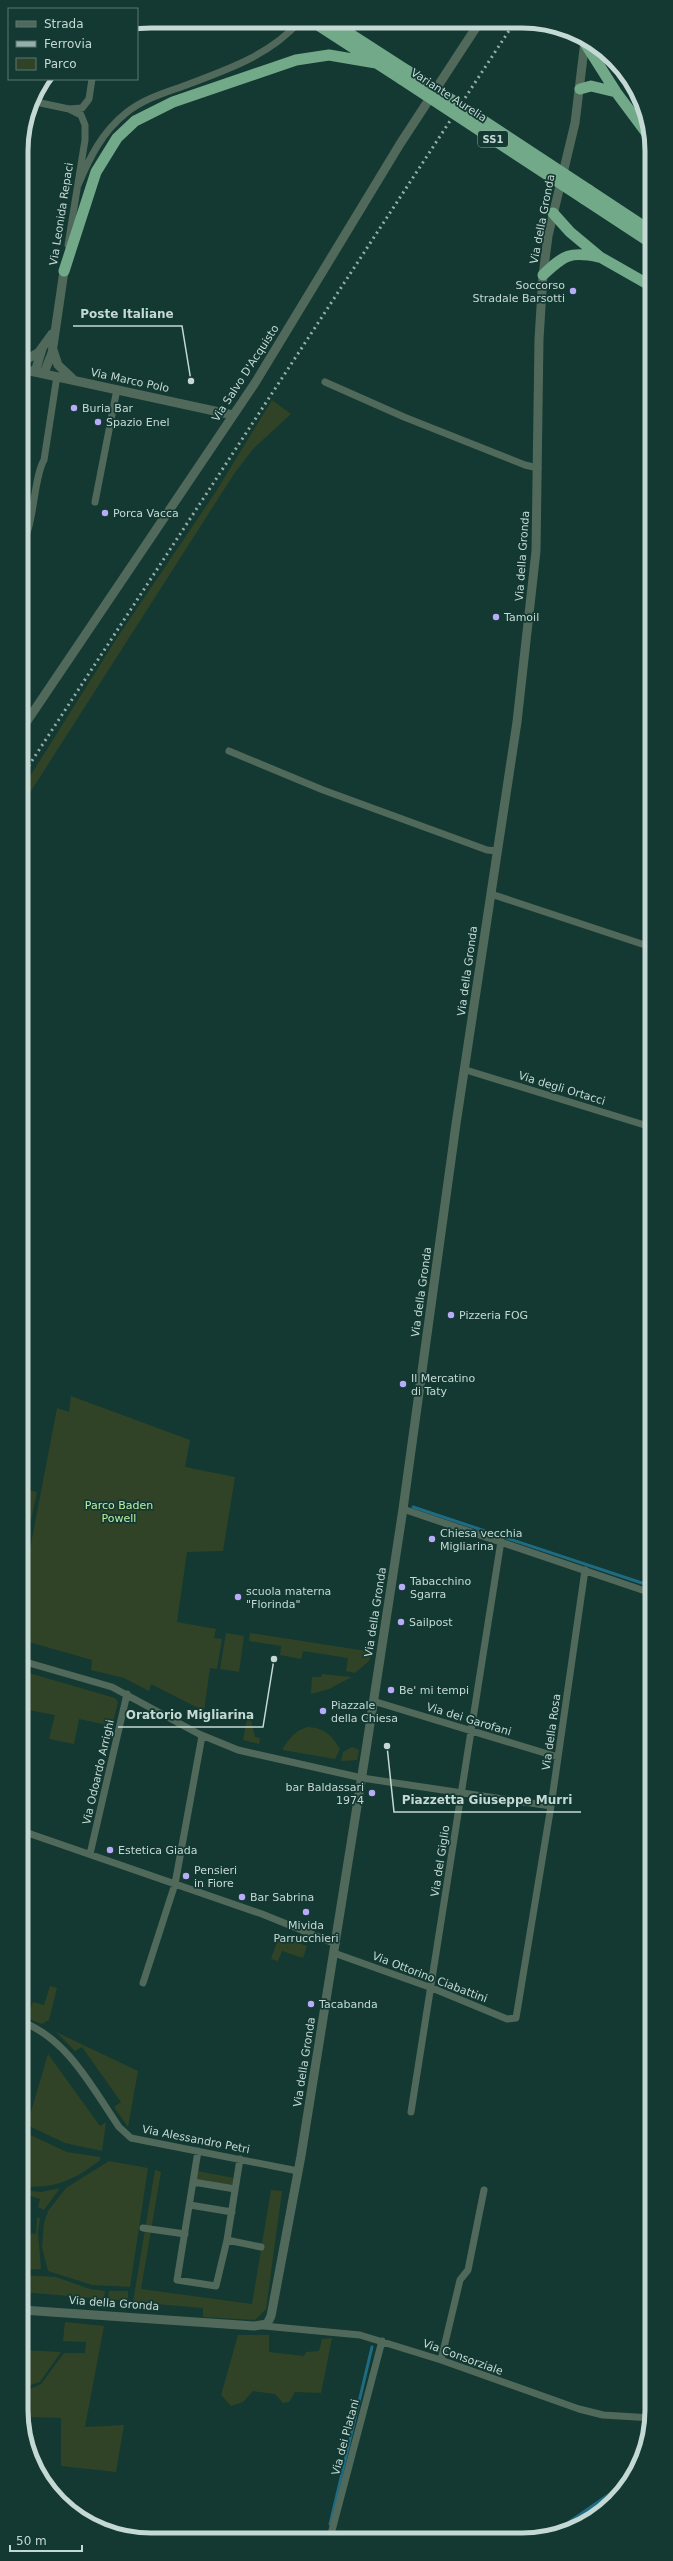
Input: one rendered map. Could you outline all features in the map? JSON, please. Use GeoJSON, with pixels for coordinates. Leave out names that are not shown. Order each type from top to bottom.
{"type":"FeatureCollection","features":[{"type":"Feature","properties":{"kind":"highway","name":"Variante Aurelia"},"geometry":{"type":"LineString","coordinates":[[322,28],[376,63],[405,75]]}},
{"type":"Feature","properties":{"kind":"highway","name":"Variante Aurelia"},"geometry":{"type":"LineString","coordinates":[[340,28],[405,75],[587,194],[645,228]]}},
{"type":"Feature","properties":{"kind":"highway"},"geometry":{"type":"LineString","coordinates":[[591,50],[616,92],[643,128]]}},
{"type":"Feature","properties":{"kind":"highway"},"geometry":{"type":"LineString","coordinates":[[64,271],[96,172],[117,138],[135,121],[173,102],[296,60],[329,55],[376,63]]}},
{"type":"Feature","properties":{"kind":"highway"},"geometry":{"type":"LineString","coordinates":[[580,89],[591,86],[616,92]]}},
{"type":"Feature","properties":{"kind":"highway","name":"Variante Aurelia"},"geometry":{"type":"LineString","coordinates":[[587,194],[645,238]]}},
{"type":"Feature","properties":{"kind":"highway"},"geometry":{"type":"LineString","coordinates":[[553,212],[570,232],[600,258],[645,283]]}},
{"type":"Feature","properties":{"kind":"highway"},"geometry":{"type":"LineString","coordinates":[[543,275],[567,255],[580,254],[600,258]]}},
{"type":"Feature","properties":{"kind":"street"},"geometry":{"type":"LineString","coordinates":[[78,185],[96,147],[112,126],[131,109],[156,96],[252,59],[276,43],[292,28]]}},
{"type":"Feature","properties":{"kind":"street","name":"Via Salvo D'Acquisto"},"geometry":{"type":"LineString","coordinates":[[28,721],[233,415],[420,112],[476,28]]}},
{"type":"Feature","properties":{"kind":"street","name":"Via della Gronda"},"geometry":{"type":"LineString","coordinates":[[28,2310],[46,2310],[264,2326],[268,2323],[271,2316],[298,2171],[362,1778],[403,1509],[456,1124],[466,1070],[497,851],[518,722],[536,551],[539,339],[543,275],[553,212],[575,124],[584,46]]}},
{"type":"Feature","properties":{"kind":"street"},"geometry":{"type":"LineString","coordinates":[[38,102],[70,108],[82,108],[87,103],[92,80]]}},
{"type":"Feature","properties":{"kind":"street","name":"Via Leonida Repaci"},"geometry":{"type":"LineString","coordinates":[[40,373],[53,347],[53,332],[86,130],[80,115],[70,108]]}},
{"type":"Feature","properties":{"kind":"street"},"geometry":{"type":"LineString","coordinates":[[28,358],[42,349],[53,332]]}},
{"type":"Feature","properties":{"kind":"street"},"geometry":{"type":"LineString","coordinates":[[53,347],[60,367],[75,380]]}},
{"type":"Feature","properties":{"kind":"street"},"geometry":{"type":"LineString","coordinates":[[40,373],[42,349]]}},
{"type":"Feature","properties":{"kind":"street","name":"Via Marco Polo"},"geometry":{"type":"LineString","coordinates":[[28,370],[233,415]]}},
{"type":"Feature","properties":{"kind":"street"},"geometry":{"type":"LineString","coordinates":[[28,531],[38,470],[44,460],[57,376]]}},
{"type":"Feature","properties":{"kind":"street"},"geometry":{"type":"LineString","coordinates":[[325,382],[404,417],[525,465],[538,468]]}},
{"type":"Feature","properties":{"kind":"street"},"geometry":{"type":"LineString","coordinates":[[96,502],[117,389]]}},
{"type":"Feature","properties":{"kind":"street"},"geometry":{"type":"LineString","coordinates":[[229,751],[323,790],[487,850],[497,851]]}},
{"type":"Feature","properties":{"kind":"street"},"geometry":{"type":"LineString","coordinates":[[491,894],[645,946]]}},
{"type":"Feature","properties":{"kind":"street","name":"Via degli Ortacci"},"geometry":{"type":"LineString","coordinates":[[466,1070],[645,1125]]}},
{"type":"Feature","properties":{"kind":"street"},"geometry":{"type":"LineString","coordinates":[[403,1509],[645,1591]]}},
{"type":"Feature","properties":{"kind":"street","name":"Via del Giglio"},"geometry":{"type":"LineString","coordinates":[[411,2112],[432,1988],[501,1541]]}},
{"type":"Feature","properties":{"kind":"street","name":"Via della Rosa"},"geometry":{"type":"LineString","coordinates":[[517,2015],[551,1806],[585,1570]]}},
{"type":"Feature","properties":{"kind":"street"},"geometry":{"type":"LineString","coordinates":[[28,1663],[112,1687],[202,1736],[238,1750],[362,1778],[551,1806]]}},
{"type":"Feature","properties":{"kind":"street","name":"Via Odoardo Arrighi"},"geometry":{"type":"LineString","coordinates":[[90,1854],[127,1694]]}},
{"type":"Feature","properties":{"kind":"street","name":"Via dei Garofani"},"geometry":{"type":"LineString","coordinates":[[373,1701],[558,1757]]}},
{"type":"Feature","properties":{"kind":"street"},"geometry":{"type":"LineString","coordinates":[[143,1983],[175,1884],[202,1736]]}},
{"type":"Feature","properties":{"kind":"street","name":"Via Ottorino Ciabattini"},"geometry":{"type":"LineString","coordinates":[[28,1833],[262,1914],[335,1948],[507,2019],[514,2019],[517,2015]]}},
{"type":"Feature","properties":{"kind":"street","name":"Via Alessandro Petri"},"geometry":{"type":"LineString","coordinates":[[28,2024],[39,2028],[57,2043],[125,2134],[134,2139],[298,2171]]}},
{"type":"Feature","properties":{"kind":"street"},"geometry":{"type":"LineString","coordinates":[[198,2151],[178,2280],[216,2286],[227,2240],[240,2159]]}},
{"type":"Feature","properties":{"kind":"street"},"geometry":{"type":"LineString","coordinates":[[193,2182],[235,2189]]}},
{"type":"Feature","properties":{"kind":"street"},"geometry":{"type":"LineString","coordinates":[[441,2360],[460,2280],[468,2270],[484,2190]]}},
{"type":"Feature","properties":{"kind":"street"},"geometry":{"type":"LineString","coordinates":[[190,2205],[232,2212]]}},
{"type":"Feature","properties":{"kind":"street"},"geometry":{"type":"LineString","coordinates":[[143,2228],[185,2234]]}},
{"type":"Feature","properties":{"kind":"street"},"geometry":{"type":"LineString","coordinates":[[227,2240],[261,2247]]}},
{"type":"Feature","properties":{"kind":"street","name":"Via della Gronda"},"geometry":{"type":"LineString","coordinates":[[28,2307],[46,2310]]}},
{"type":"Feature","properties":{"kind":"street","name":"Via Consorziale"},"geometry":{"type":"LineString","coordinates":[[264,2326],[355,2334],[441,2360],[579,2410],[603,2415],[645,2418]]}},
{"type":"Feature","properties":{"kind":"street","name":"Via dei Platani"},"geometry":{"type":"LineString","coordinates":[[331,2533],[382,2341]]}},
{"type":"Feature","properties":{"kind":"green space"},"geometry":{"type":"Polygon","coordinates":[[[272,400],[291,414],[253,449],[234,474],[28,796],[28,779],[115,641],[215,493],[272,400]]]}},
{"type":"Feature","properties":{"kind":"green space","name":"Parco Baden Powell"},"geometry":{"type":"Polygon","coordinates":[[[71,1396],[190,1440],[185,1467],[235,1477],[223,1551],[187,1552],[177,1622],[216,1629],[214,1638],[222,1639],[217,1669],[210,1668],[204,1711],[151,1684],[149,1691],[124,1678],[91,1670],[92,1660],[28,1642],[28,1560],[57,1408],[69,1412],[71,1396]]]}},
{"type":"Feature","properties":{"kind":"green space"},"geometry":{"type":"Polygon","coordinates":[[[28,1490],[37,1492],[31,1520],[28,1519],[28,1490]]]}},
{"type":"Feature","properties":{"kind":"green space"},"geometry":{"type":"Polygon","coordinates":[[[226,1633],[244,1636],[239,1672],[220,1669],[226,1633]]]}},
{"type":"Feature","properties":{"kind":"green space"},"geometry":{"type":"Polygon","coordinates":[[[250,1633],[373,1652],[369,1661],[355,1673],[346,1671],[348,1658],[303,1651],[301,1659],[280,1655],[281,1646],[249,1641],[250,1633]]]}},
{"type":"Feature","properties":{"kind":"green space"},"geometry":{"type":"Polygon","coordinates":[[[28,1673],[115,1698],[118,1702],[112,1726],[79,1719],[74,1744],[49,1739],[55,1715],[28,1710],[30,1704],[28,1704],[28,1673]]]}},
{"type":"Feature","properties":{"kind":"green space"},"geometry":{"type":"Polygon","coordinates":[[[322,1674],[352,1677],[329,1689],[311,1694],[312,1677],[321,1677],[322,1674]]]}},
{"type":"Feature","properties":{"kind":"green space"},"geometry":{"type":"Polygon","coordinates":[[[248,1713],[250,1715],[255,1737],[260,1738],[259,1744],[243,1740],[248,1713]]]}},
{"type":"Feature","properties":{"kind":"green space"},"geometry":{"type":"Polygon","coordinates":[[[307,1727],[323,1730],[333,1739],[340,1749],[335,1759],[283,1750],[293,1735],[299,1730],[307,1727]]]}},
{"type":"Feature","properties":{"kind":"green space"},"geometry":{"type":"Polygon","coordinates":[[[352,1747],[359,1750],[357,1760],[341,1761],[343,1752],[352,1747]]]}},
{"type":"Feature","properties":{"kind":"green space"},"geometry":{"type":"Polygon","coordinates":[[[279,1936],[307,1946],[303,1958],[282,1951],[278,1961],[271,1959],[279,1936]]]}},
{"type":"Feature","properties":{"kind":"green space"},"geometry":{"type":"Polygon","coordinates":[[[50,1986],[57,1988],[49,2020],[42,2024],[28,2018],[28,2014],[33,2002],[44,2005],[50,1986]]]}},
{"type":"Feature","properties":{"kind":"green space"},"geometry":{"type":"Polygon","coordinates":[[[56,2032],[138,2071],[128,2127],[114,2107],[121,2102],[82,2047],[75,2051],[56,2032]]]}},
{"type":"Feature","properties":{"kind":"green space"},"geometry":{"type":"Polygon","coordinates":[[[48,2054],[100,2126],[106,2122],[102,2151],[65,2143],[28,2125],[48,2054]]]}},
{"type":"Feature","properties":{"kind":"green space"},"geometry":{"type":"Polygon","coordinates":[[[28,2134],[67,2152],[100,2157],[100,2160],[91,2167],[73,2178],[54,2185],[28,2187],[28,2134]]]}},
{"type":"Feature","properties":{"kind":"green space"},"geometry":{"type":"Polygon","coordinates":[[[109,2161],[148,2168],[130,2287],[92,2285],[48,2271],[42,2247],[44,2223],[48,2211],[66,2188],[109,2161]]]}},
{"type":"Feature","properties":{"kind":"green space"},"geometry":{"type":"Polygon","coordinates":[[[155,2170],[161,2172],[141,2289],[252,2304],[271,2190],[282,2191],[266,2309],[255,2320],[203,2317],[203,2308],[133,2302],[155,2170]]]}},
{"type":"Feature","properties":{"kind":"green space"},"geometry":{"type":"Polygon","coordinates":[[[197,2171],[234,2178],[232,2188],[196,2180],[197,2171]]]}},
{"type":"Feature","properties":{"kind":"green space"},"geometry":{"type":"Polygon","coordinates":[[[60,2188],[44,2210],[38,2207],[40,2199],[28,2195],[28,2191],[41,2192],[60,2188]]]}},
{"type":"Feature","properties":{"kind":"green space"},"geometry":{"type":"Polygon","coordinates":[[[37,2217],[40,2218],[38,2232],[41,2269],[28,2270],[28,2242],[31,2233],[36,2234],[37,2217]]]}},
{"type":"Feature","properties":{"kind":"green space"},"geometry":{"type":"Polygon","coordinates":[[[28,2275],[56,2277],[90,2289],[105,2291],[104,2299],[28,2293],[28,2275]]]}},
{"type":"Feature","properties":{"kind":"green space"},"geometry":{"type":"Polygon","coordinates":[[[109,2291],[128,2291],[128,2301],[108,2299],[109,2291]]]}},
{"type":"Feature","properties":{"kind":"green space"},"geometry":{"type":"Polygon","coordinates":[[[65,2322],[104,2326],[85,2427],[124,2425],[116,2472],[61,2466],[61,2418],[28,2417],[28,2390],[41,2384],[64,2353],[85,2353],[86,2342],[63,2341],[65,2322]]]}},
{"type":"Feature","properties":{"kind":"green space"},"geometry":{"type":"Polygon","coordinates":[[[238,2335],[269,2335],[269,2352],[304,2356],[306,2352],[319,2351],[322,2339],[332,2338],[321,2393],[295,2392],[289,2402],[283,2403],[275,2394],[253,2391],[243,2402],[231,2406],[221,2395],[238,2335]]]}},
{"type":"Feature","properties":{"kind":"green space"},"geometry":{"type":"Polygon","coordinates":[[[28,2350],[61,2352],[40,2382],[28,2386],[28,2350]]]}},
{"type":"Feature","properties":{"kind":"water"},"geometry":{"type":"Polygon","coordinates":[[[617,2487],[609,2497],[590,2512],[561,2526],[617,2487]]]}},
{"type":"Feature","properties":{"kind":"waterway"},"geometry":{"type":"LineString","coordinates":[[413,1507],[645,1584]]}},
{"type":"Feature","properties":{"kind":"waterway"},"geometry":{"type":"LineString","coordinates":[[330,2524],[372,2347]]}},
{"type":"Feature","properties":{"kind":"railway"},"geometry":{"type":"LineString","coordinates":[[28,767],[511,28]]}},
{"type":"Feature","properties":{"kind":"place","name":"Soccorso Stradale Barsotti"},"geometry":{"type":"Point","coordinates":[573,291]}},
{"type":"Feature","properties":{"kind":"place","name":"Poste Italiane"},"geometry":{"type":"Point","coordinates":[191,381]}},
{"type":"Feature","properties":{"kind":"place","name":"Buria Bar"},"geometry":{"type":"Point","coordinates":[74,408]}},
{"type":"Feature","properties":{"kind":"place","name":"Spazio Enel"},"geometry":{"type":"Point","coordinates":[98,422]}},
{"type":"Feature","properties":{"kind":"place","name":"Porca Vacca"},"geometry":{"type":"Point","coordinates":[105,513]}},
{"type":"Feature","properties":{"kind":"place","name":"Tamoil"},"geometry":{"type":"Point","coordinates":[496,617]}},
{"type":"Feature","properties":{"kind":"place","name":"Pizzeria FOG"},"geometry":{"type":"Point","coordinates":[451,1315]}},
{"type":"Feature","properties":{"kind":"place","name":"Il Mercatino di Taty"},"geometry":{"type":"Point","coordinates":[403,1384]}},
{"type":"Feature","properties":{"kind":"place","name":"Chiesa vecchia Migliarina"},"geometry":{"type":"Point","coordinates":[432,1539]}},
{"type":"Feature","properties":{"kind":"place","name":"Tabacchino Sgarra"},"geometry":{"type":"Point","coordinates":[402,1587]}},
{"type":"Feature","properties":{"kind":"place","name":"scuola materna \"Florinda\""},"geometry":{"type":"Point","coordinates":[238,1597]}},
{"type":"Feature","properties":{"kind":"place","name":"Sailpost"},"geometry":{"type":"Point","coordinates":[401,1622]}},
{"type":"Feature","properties":{"kind":"place","name":"Oratorio Migliarina"},"geometry":{"type":"Point","coordinates":[274,1659]}},
{"type":"Feature","properties":{"kind":"place","name":"Be' mi tempi"},"geometry":{"type":"Point","coordinates":[391,1690]}},
{"type":"Feature","properties":{"kind":"place","name":"Piazzale della Chiesa"},"geometry":{"type":"Point","coordinates":[323,1711]}},
{"type":"Feature","properties":{"kind":"place","name":"Piazzetta Giuseppe Murri"},"geometry":{"type":"Point","coordinates":[387,1746]}},
{"type":"Feature","properties":{"kind":"place","name":"bar Baldassari 1974"},"geometry":{"type":"Point","coordinates":[372,1793]}},
{"type":"Feature","properties":{"kind":"place","name":"Estetica Giada"},"geometry":{"type":"Point","coordinates":[110,1850]}},
{"type":"Feature","properties":{"kind":"place","name":"Pensieri in Fiore"},"geometry":{"type":"Point","coordinates":[186,1876]}},
{"type":"Feature","properties":{"kind":"place","name":"Bar Sabrina"},"geometry":{"type":"Point","coordinates":[242,1897]}},
{"type":"Feature","properties":{"kind":"place","name":"Mivida Parrucchieri"},"geometry":{"type":"Point","coordinates":[306,1912]}},
{"type":"Feature","properties":{"kind":"place","name":"Tacabanda"},"geometry":{"type":"Point","coordinates":[311,2004]}}]}
